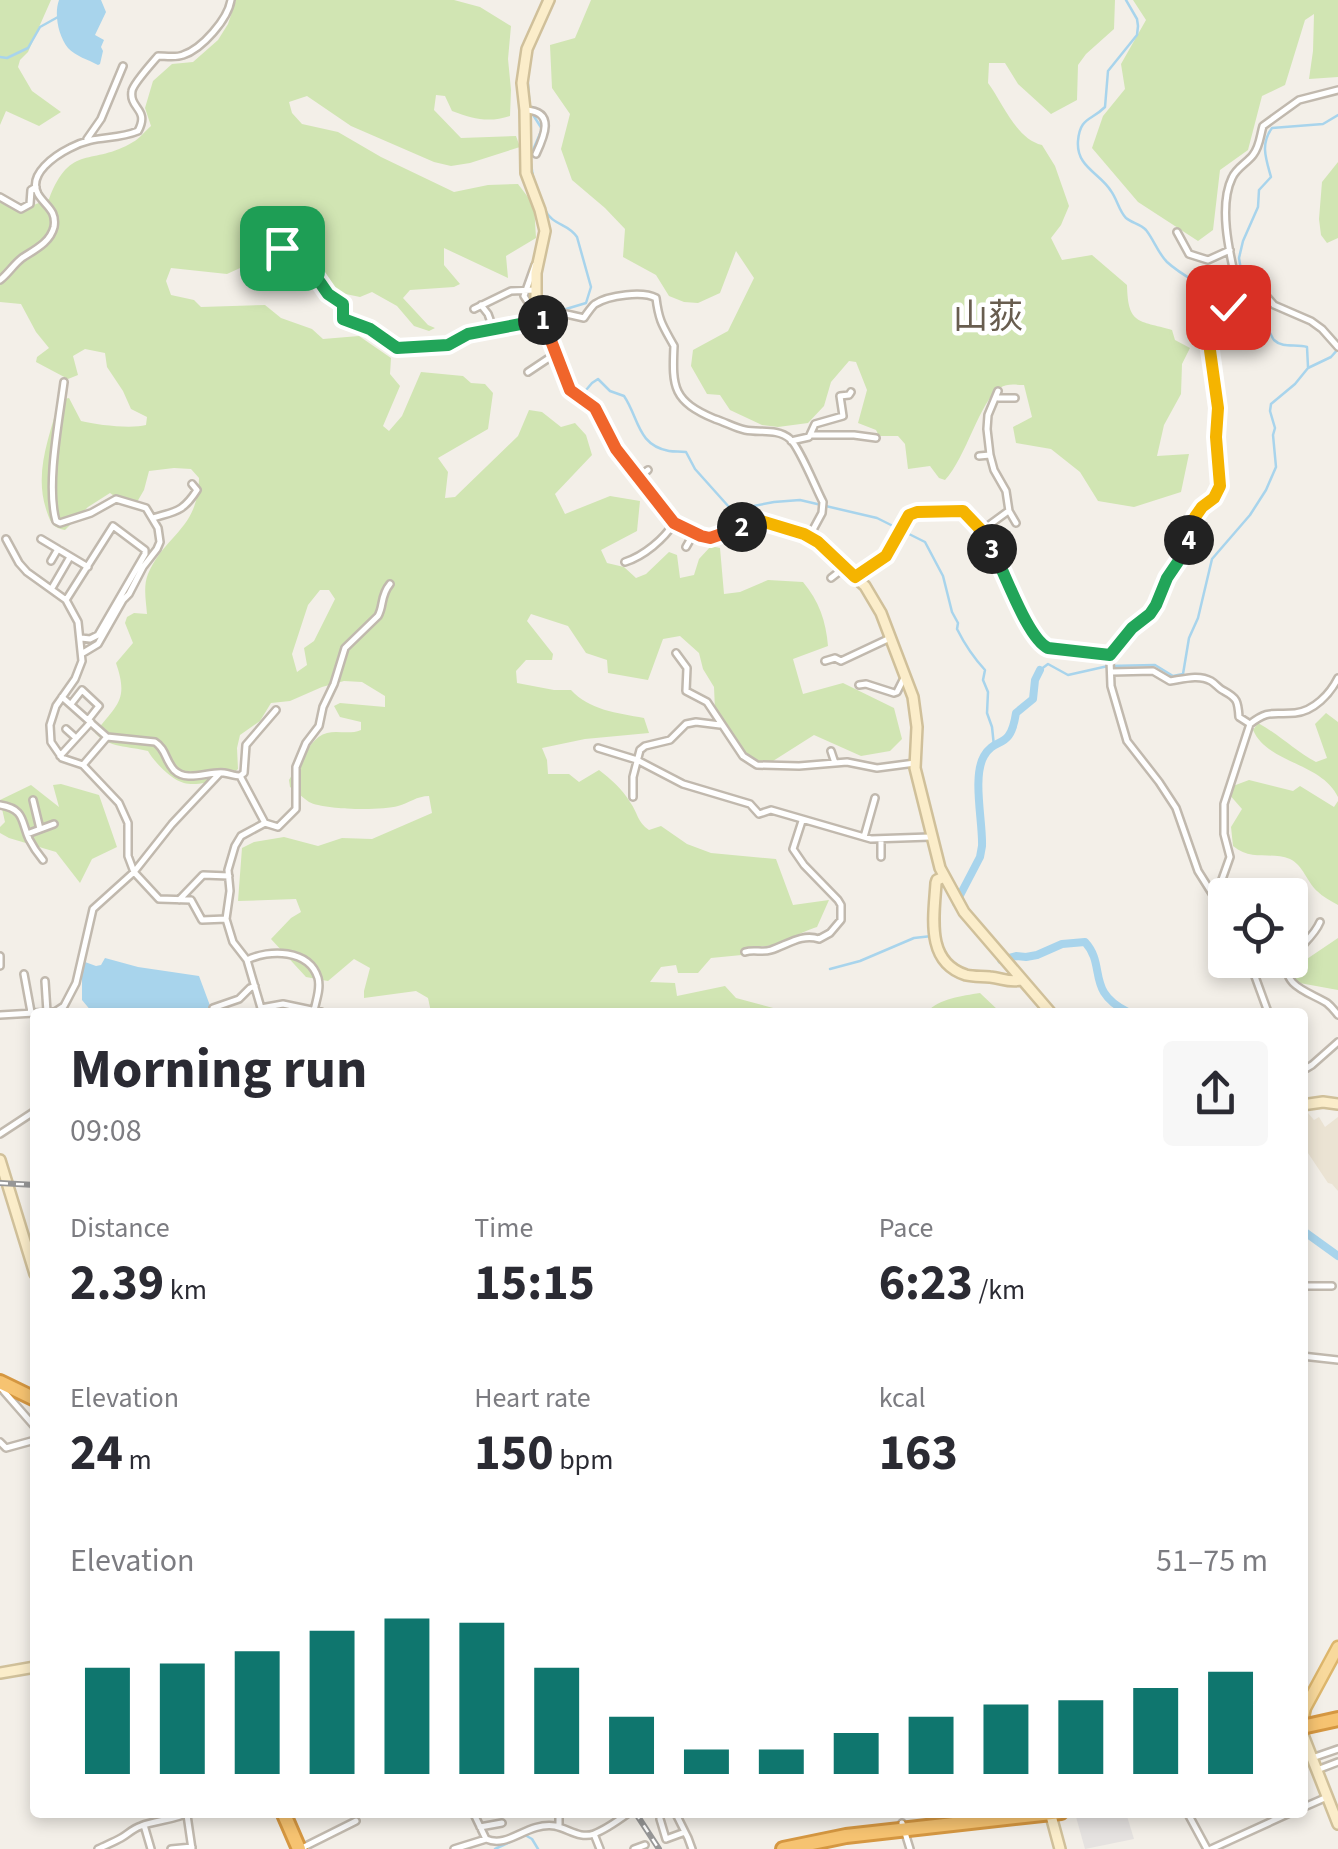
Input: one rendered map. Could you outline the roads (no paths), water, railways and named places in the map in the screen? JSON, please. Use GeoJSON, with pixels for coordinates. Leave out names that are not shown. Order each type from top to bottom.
{"type":"FeatureCollection","features":[{"type":"Feature","properties":{"kind":"highway"},"geometry":{"type":"LineString","coordinates":[[0,1385],[30,1397]]}},
{"type":"Feature","properties":{"kind":"highway"},"geometry":{"type":"LineString","coordinates":[[1308,1728],[1338,1719]]}},
{"type":"Feature","properties":{"kind":"highway"},"geometry":{"type":"LineString","coordinates":[[1308,1730],[1338,1727]]}},
{"type":"Feature","properties":{"kind":"highway"},"geometry":{"type":"LineString","coordinates":[[286,1818],[299,1849]]}},
{"type":"Feature","properties":{"kind":"highway"},"geometry":{"type":"LineString","coordinates":[[783,1849],[957,1818]]}},
{"type":"Feature","properties":{"kind":"highway"},"geometry":{"type":"LineString","coordinates":[[775,1849],[845,1831],[996,1818]]}},
{"type":"Feature","properties":{"kind":"main road"},"geometry":{"type":"LineString","coordinates":[[549,0],[524,58],[522,75],[529,110],[526,173],[545,232],[530,290],[552,356],[568,385],[595,408],[616,449],[644,474],[674,523],[706,537],[761,521],[808,537],[873,598],[905,676],[917,720],[915,762],[944,877],[962,908],[1046,1008]]}},
{"type":"Feature","properties":{"kind":"main road"},"geometry":{"type":"LineString","coordinates":[[944,877],[936,884],[934,936],[945,962],[960,972],[1011,982],[1021,980]]}},
{"type":"Feature","properties":{"kind":"main road"},"geometry":{"type":"LineString","coordinates":[[1308,1104],[1338,1104]]}},
{"type":"Feature","properties":{"kind":"main road"},"geometry":{"type":"LineString","coordinates":[[0,1160],[8,1200],[30,1260]]}},
{"type":"Feature","properties":{"kind":"main road"},"geometry":{"type":"LineString","coordinates":[[1308,1702],[1338,1647]]}},
{"type":"Feature","properties":{"kind":"main road"},"geometry":{"type":"LineString","coordinates":[[0,1672],[30,1668]]}},
{"type":"Feature","properties":{"kind":"main road"},"geometry":{"type":"LineString","coordinates":[[1308,1746],[1338,1824]]}},
{"type":"Feature","properties":{"kind":"main road"},"geometry":{"type":"LineString","coordinates":[[1055,1818],[1060,1849]]}},
{"type":"Feature","properties":{"kind":"street"},"geometry":{"type":"LineString","coordinates":[[0,280],[20,260],[40,249],[53,232],[54,216],[36,187],[47,164],[87,140],[138,132],[143,120],[133,102],[134,85],[158,56],[182,56],[211,35],[228,14],[231,0]]}},
{"type":"Feature","properties":{"kind":"street"},"geometry":{"type":"LineString","coordinates":[[87,140],[101,119],[123,66]]}},
{"type":"Feature","properties":{"kind":"street"},"geometry":{"type":"LineString","coordinates":[[1208,887],[1176,808],[1126,741],[1111,686],[1110,664],[1132,628],[1156,605],[1167,578],[1186,550],[1195,517],[1220,486],[1218,408],[1209,343],[1236,290],[1238,272],[1230,250],[1224,208],[1234,174],[1260,144],[1263,126],[1299,100],[1338,90]]}},
{"type":"Feature","properties":{"kind":"street"},"geometry":{"type":"LineString","coordinates":[[529,110],[540,114],[545,122],[545,136],[536,154]]}},
{"type":"Feature","properties":{"kind":"street"},"geometry":{"type":"LineString","coordinates":[[0,197],[21,209],[30,204],[31,190],[36,187]]}},
{"type":"Feature","properties":{"kind":"street"},"geometry":{"type":"LineString","coordinates":[[1177,232],[1189,254],[1208,260],[1230,250]]}},
{"type":"Feature","properties":{"kind":"street"},"geometry":{"type":"LineString","coordinates":[[278,240],[285,254],[310,268],[328,294],[343,304],[343,319],[370,329],[397,348],[440,347],[468,334],[526,323],[540,316],[562,313],[584,318],[600,302],[651,294],[656,298],[664,332],[673,342],[672,374],[687,405],[738,428],[773,432],[792,441],[805,440],[815,424],[843,416],[840,396],[851,392]]}},
{"type":"Feature","properties":{"kind":"street"},"geometry":{"type":"LineString","coordinates":[[1238,272],[1252,278],[1274,305],[1311,321],[1338,347]]}},
{"type":"Feature","properties":{"kind":"street"},"geometry":{"type":"LineString","coordinates":[[474,310],[510,291],[530,290]]}},
{"type":"Feature","properties":{"kind":"street"},"geometry":{"type":"LineString","coordinates":[[481,305],[494,328]]}},
{"type":"Feature","properties":{"kind":"street"},"geometry":{"type":"LineString","coordinates":[[528,372],[552,356]]}},
{"type":"Feature","properties":{"kind":"street"},"geometry":{"type":"LineString","coordinates":[[64,382],[52,484],[56,521],[85,515],[116,499],[146,508],[160,536],[157,549],[98,644],[82,653]]}},
{"type":"Feature","properties":{"kind":"street"},"geometry":{"type":"LineString","coordinates":[[1015,398],[997,395],[987,429],[994,470],[1006,491],[1008,511],[1016,523]]}},
{"type":"Feature","properties":{"kind":"street"},"geometry":{"type":"LineString","coordinates":[[811,435],[876,438]]}},
{"type":"Feature","properties":{"kind":"street"},"geometry":{"type":"LineString","coordinates":[[792,441],[823,506],[808,537]]}},
{"type":"Feature","properties":{"kind":"street"},"geometry":{"type":"LineString","coordinates":[[978,456],[990,455]]}},
{"type":"Feature","properties":{"kind":"street"},"geometry":{"type":"LineString","coordinates":[[153,518],[172,515],[186,505],[197,490],[192,484]]}},
{"type":"Feature","properties":{"kind":"street"},"geometry":{"type":"LineString","coordinates":[[855,577],[886,556],[909,515],[963,511],[982,531],[1040,644],[1110,664],[1153,670],[1170,680],[1190,677],[1210,681],[1219,690],[1235,696],[1239,716],[1250,724]]}},
{"type":"Feature","properties":{"kind":"street"},"geometry":{"type":"LineString","coordinates":[[982,531],[1008,511]]}},
{"type":"Feature","properties":{"kind":"street"},"geometry":{"type":"LineString","coordinates":[[626,562],[667,535],[674,523]]}},
{"type":"Feature","properties":{"kind":"street"},"geometry":{"type":"LineString","coordinates":[[66,600],[113,526],[145,550],[98,635],[81,638]]}},
{"type":"Feature","properties":{"kind":"street"},"geometry":{"type":"LineString","coordinates":[[655,533],[659,540]]}},
{"type":"Feature","properties":{"kind":"street"},"geometry":{"type":"LineString","coordinates":[[686,546],[694,533]]}},
{"type":"Feature","properties":{"kind":"street"},"geometry":{"type":"LineString","coordinates":[[6,539],[19,563],[66,600],[78,622],[82,653],[79,670],[56,706],[50,742],[60,756],[82,765],[119,803],[129,830],[128,856],[134,872],[159,899],[193,902],[202,920],[226,919]]}},
{"type":"Feature","properties":{"kind":"street"},"geometry":{"type":"LineString","coordinates":[[41,539],[88,567]]}},
{"type":"Feature","properties":{"kind":"street"},"geometry":{"type":"LineString","coordinates":[[51,561],[58,549]]}},
{"type":"Feature","properties":{"kind":"street"},"geometry":{"type":"LineString","coordinates":[[52,588],[70,556]]}},
{"type":"Feature","properties":{"kind":"street"},"geometry":{"type":"LineString","coordinates":[[831,578],[844,568]]}},
{"type":"Feature","properties":{"kind":"street"},"geometry":{"type":"LineString","coordinates":[[240,776],[265,824],[278,828],[296,809],[296,766],[319,726],[345,648],[378,616],[382,594],[390,584]]}},
{"type":"Feature","properties":{"kind":"street"},"geometry":{"type":"LineString","coordinates":[[825,661],[841,660],[890,638]]}},
{"type":"Feature","properties":{"kind":"street"},"geometry":{"type":"LineString","coordinates":[[676,653],[687,668],[686,691],[707,702],[742,756],[757,765],[854,763],[877,768],[915,762]]}},
{"type":"Feature","properties":{"kind":"street"},"geometry":{"type":"LineString","coordinates":[[859,685],[894,693],[905,676]]}},
{"type":"Feature","properties":{"kind":"street"},"geometry":{"type":"LineString","coordinates":[[1222,878],[1230,857],[1224,834],[1224,804],[1250,724],[1268,712],[1296,713],[1312,707],[1328,694],[1338,678]]}},
{"type":"Feature","properties":{"kind":"street"},"geometry":{"type":"LineString","coordinates":[[60,756],[100,706],[82,690],[71,704]]}},
{"type":"Feature","properties":{"kind":"street"},"geometry":{"type":"LineString","coordinates":[[62,698],[108,737],[161,745],[174,770],[187,776],[240,776],[244,773],[246,746],[276,710]]}},
{"type":"Feature","properties":{"kind":"street"},"geometry":{"type":"LineString","coordinates":[[633,796],[637,760],[645,746],[670,740],[686,724],[722,725]]}},
{"type":"Feature","properties":{"kind":"street"},"geometry":{"type":"LineString","coordinates":[[66,729],[76,738]]}},
{"type":"Feature","properties":{"kind":"street"},"geometry":{"type":"LineString","coordinates":[[82,765],[108,737]]}},
{"type":"Feature","properties":{"kind":"street"},"geometry":{"type":"LineString","coordinates":[[598,748],[637,760],[682,784],[750,804],[759,814],[771,810],[864,837],[931,836]]}},
{"type":"Feature","properties":{"kind":"street"},"geometry":{"type":"LineString","coordinates":[[832,750],[835,763]]}},
{"type":"Feature","properties":{"kind":"street"},"geometry":{"type":"LineString","coordinates":[[821,756],[826,764]]}},
{"type":"Feature","properties":{"kind":"street"},"geometry":{"type":"LineString","coordinates":[[60,1008],[76,982],[93,909],[134,872],[219,774]]}},
{"type":"Feature","properties":{"kind":"street"},"geometry":{"type":"LineString","coordinates":[[864,837],[875,798]]}},
{"type":"Feature","properties":{"kind":"street"},"geometry":{"type":"LineString","coordinates":[[34,800],[40,830]]}},
{"type":"Feature","properties":{"kind":"street"},"geometry":{"type":"LineString","coordinates":[[0,805],[24,818],[27,834],[43,860]]}},
{"type":"Feature","properties":{"kind":"street"},"geometry":{"type":"LineString","coordinates":[[745,952],[768,951],[810,936],[820,940],[841,920],[838,900],[793,848],[802,820]]}},
{"type":"Feature","properties":{"kind":"street"},"geometry":{"type":"LineString","coordinates":[[27,834],[54,824]]}},
{"type":"Feature","properties":{"kind":"street"},"geometry":{"type":"LineString","coordinates":[[260,1008],[248,960],[234,942],[226,919],[228,870],[238,840],[265,824]]}},
{"type":"Feature","properties":{"kind":"street"},"geometry":{"type":"LineString","coordinates":[[881,857],[882,838]]}},
{"type":"Feature","properties":{"kind":"street"},"geometry":{"type":"LineString","coordinates":[[179,900],[203,875],[230,876]]}},
{"type":"Feature","properties":{"kind":"street"},"geometry":{"type":"LineString","coordinates":[[1320,922],[1286,971],[1296,986],[1337,1010]]}},
{"type":"Feature","properties":{"kind":"street"},"geometry":{"type":"LineString","coordinates":[[248,960],[284,952],[307,963],[318,976],[318,1008]]}},
{"type":"Feature","properties":{"kind":"street"},"geometry":{"type":"LineString","coordinates":[[0,956],[0,966]]}},
{"type":"Feature","properties":{"kind":"street"},"geometry":{"type":"LineString","coordinates":[[24,974],[30,1008]]}},
{"type":"Feature","properties":{"kind":"street"},"geometry":{"type":"LineString","coordinates":[[1256,978],[1267,1008]]}},
{"type":"Feature","properties":{"kind":"street"},"geometry":{"type":"LineString","coordinates":[[45,981],[50,1008]]}},
{"type":"Feature","properties":{"kind":"street"},"geometry":{"type":"LineString","coordinates":[[213,1008],[239,999],[255,986]]}},
{"type":"Feature","properties":{"kind":"street"},"geometry":{"type":"LineString","coordinates":[[268,1008],[283,1004],[300,1008]]}},
{"type":"Feature","properties":{"kind":"street"},"geometry":{"type":"LineString","coordinates":[[0,1015],[30,1012]]}},
{"type":"Feature","properties":{"kind":"street"},"geometry":{"type":"LineString","coordinates":[[1308,1067],[1338,1042]]}},
{"type":"Feature","properties":{"kind":"street"},"geometry":{"type":"LineString","coordinates":[[0,1134],[30,1114]]}},
{"type":"Feature","properties":{"kind":"street"},"geometry":{"type":"LineString","coordinates":[[1308,1286],[1332,1286]]}},
{"type":"Feature","properties":{"kind":"street"},"geometry":{"type":"LineString","coordinates":[[1308,1357],[1338,1360]]}},
{"type":"Feature","properties":{"kind":"street"},"geometry":{"type":"LineString","coordinates":[[0,1385],[30,1421]]}},
{"type":"Feature","properties":{"kind":"street"},"geometry":{"type":"LineString","coordinates":[[0,1442],[6,1448],[30,1441]]}},
{"type":"Feature","properties":{"kind":"street"},"geometry":{"type":"LineString","coordinates":[[1312,1758],[1338,1749]]}},
{"type":"Feature","properties":{"kind":"street"},"geometry":{"type":"LineString","coordinates":[[1317,1770],[1338,1762]]}},
{"type":"Feature","properties":{"kind":"street"},"geometry":{"type":"LineString","coordinates":[[1308,1805],[1328,1797]]}},
{"type":"Feature","properties":{"kind":"street"},"geometry":{"type":"LineString","coordinates":[[98,1849],[129,1831],[172,1818]]}},
{"type":"Feature","properties":{"kind":"street"},"geometry":{"type":"LineString","coordinates":[[172,1849],[192,1848],[188,1818]]}},
{"type":"Feature","properties":{"kind":"street"},"geometry":{"type":"LineString","coordinates":[[476,1818],[493,1846],[540,1826],[594,1834],[620,1818]]}},
{"type":"Feature","properties":{"kind":"street"},"geometry":{"type":"LineString","coordinates":[[559,1818],[559,1827]]}},
{"type":"Feature","properties":{"kind":"street"},"geometry":{"type":"LineString","coordinates":[[678,1818],[692,1849]]}},
{"type":"Feature","properties":{"kind":"street"},"geometry":{"type":"LineString","coordinates":[[1191,1818],[1209,1849],[1280,1818]]}},
{"type":"Feature","properties":{"kind":"street"},"geometry":{"type":"LineString","coordinates":[[1267,1818],[1270,1823]]}},
{"type":"Feature","properties":{"kind":"street"},"geometry":{"type":"LineString","coordinates":[[660,1819],[666,1839],[686,1832]]}},
{"type":"Feature","properties":{"kind":"street"},"geometry":{"type":"LineString","coordinates":[[299,1849],[356,1821]]}},
{"type":"Feature","properties":{"kind":"street"},"geometry":{"type":"LineString","coordinates":[[480,1827],[502,1823]]}},
{"type":"Feature","properties":{"kind":"street"},"geometry":{"type":"LineString","coordinates":[[144,1825],[151,1849]]}},
{"type":"Feature","properties":{"kind":"street"},"geometry":{"type":"LineString","coordinates":[[902,1826],[910,1849]]}},
{"type":"Feature","properties":{"kind":"street"},"geometry":{"type":"LineString","coordinates":[[594,1834],[600,1849]]}},
{"type":"Feature","properties":{"kind":"street"},"geometry":{"type":"LineString","coordinates":[[454,1849],[486,1839]]}},
{"type":"Feature","properties":{"kind":"street"},"geometry":{"type":"LineString","coordinates":[[634,1849],[645,1845]]}},
{"type":"Feature","properties":{"kind":"water"},"geometry":{"type":"Polygon","coordinates":[[[59,0],[101,0],[106,12],[95,35],[104,40],[100,64],[68,48],[59,31],[59,0]]]}},
{"type":"Feature","properties":{"kind":"water"},"geometry":{"type":"Polygon","coordinates":[[[105,958],[199,976],[211,1008],[89,1008],[82,1000],[82,972],[85,962],[101,965],[105,958]]]}},
{"type":"Feature","properties":{"kind":"waterway"},"geometry":{"type":"LineString","coordinates":[[1126,0],[1137,19],[1137,35],[1108,71],[1105,107],[1081,128],[1081,157],[1111,191],[1126,218],[1146,230],[1167,262],[1219,297],[1231,289],[1242,296],[1252,304],[1274,340],[1307,347],[1308,367]]}},
{"type":"Feature","properties":{"kind":"waterway"},"geometry":{"type":"LineString","coordinates":[[0,57],[7,58],[28,48],[40,27],[58,17]]}},
{"type":"Feature","properties":{"kind":"waterway"},"geometry":{"type":"LineString","coordinates":[[527,72],[530,110],[542,129],[530,157],[533,177]]}},
{"type":"Feature","properties":{"kind":"waterway"},"geometry":{"type":"LineString","coordinates":[[1245,295],[1239,258],[1258,207],[1259,190],[1271,177],[1265,152],[1268,134],[1272,128],[1323,124],[1338,115]]}},
{"type":"Feature","properties":{"kind":"waterway"},"geometry":{"type":"LineString","coordinates":[[544,208],[577,237],[591,287],[586,303],[546,315]]}},
{"type":"Feature","properties":{"kind":"waterway"},"geometry":{"type":"LineString","coordinates":[[539,320],[552,355]]}},
{"type":"Feature","properties":{"kind":"waterway"},"geometry":{"type":"LineString","coordinates":[[1040,670],[1048,664],[1068,675],[1108,666],[1155,665],[1173,676],[1183,674],[1212,559],[1250,515],[1276,467],[1271,404],[1308,368],[1331,357],[1338,349]]}},
{"type":"Feature","properties":{"kind":"waterway"},"geometry":{"type":"LineString","coordinates":[[566,390],[575,403],[598,379],[610,391],[624,396],[645,437],[658,448],[686,452],[695,469],[729,507],[800,500],[877,518],[925,542],[943,576],[957,629],[985,670],[983,680],[994,746]]}},
{"type":"Feature","properties":{"kind":"waterway"},"geometry":{"type":"LineString","coordinates":[[956,903],[980,857],[978,787],[984,756],[1006,738],[1016,713],[1033,699],[1040,670]]}},
{"type":"Feature","properties":{"kind":"waterway"},"geometry":{"type":"LineString","coordinates":[[830,969],[914,938],[932,936]]}},
{"type":"Feature","properties":{"kind":"waterway"},"geometry":{"type":"LineString","coordinates":[[1001,960],[1085,942],[1095,960],[1101,987],[1122,1008]]}},
{"type":"Feature","properties":{"kind":"waterway"},"geometry":{"type":"LineString","coordinates":[[1308,1234],[1338,1256]]}},
{"type":"Feature","properties":{"kind":"waterway"},"geometry":{"type":"LineString","coordinates":[[495,1849],[525,1835],[538,1849]]}},
{"type":"Feature","properties":{"kind":"railway"},"geometry":{"type":"LineString","coordinates":[[0,1183],[30,1185]]}},
{"type":"Feature","properties":{"kind":"railway"},"geometry":{"type":"LineString","coordinates":[[639,1818],[659,1849]]}},
{"type":"Feature","properties":{"kind":"district","name":"山荻"},"geometry":{"type":"Point","coordinates":[988,316]}}]}
